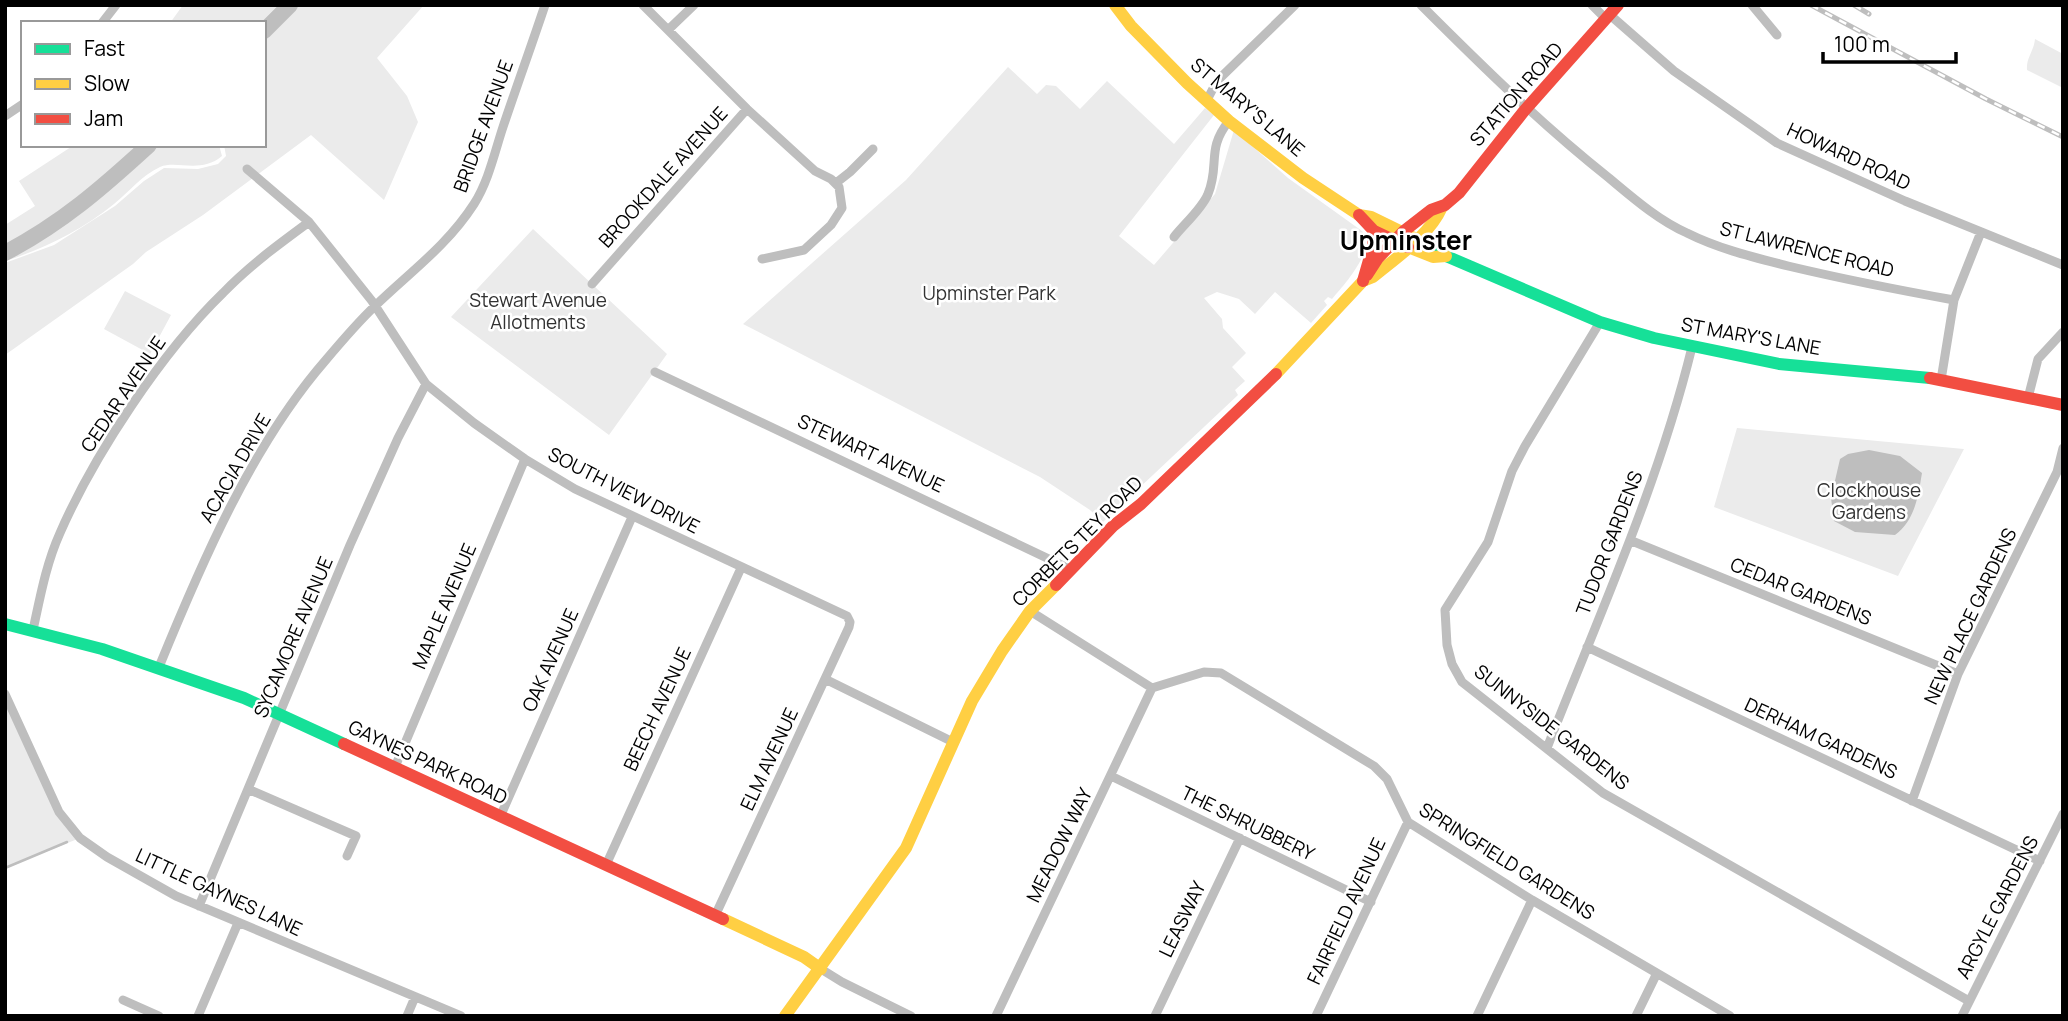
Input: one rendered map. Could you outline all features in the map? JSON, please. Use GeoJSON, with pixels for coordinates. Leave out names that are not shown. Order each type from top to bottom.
{"type":"FeatureCollection","features":[{"type":"Feature","properties":{"kind":"main road","name":"ST MARY'S LANE"},"geometry":{"type":"LineString","coordinates":[[1121,8],[1187,83],[1229,121],[1303,178],[1359,215],[1371,216],[1398,237]]}},
{"type":"Feature","properties":{"kind":"main road","name":"STATION ROAD"},"geometry":{"type":"LineString","coordinates":[[1412,243],[1465,186],[1528,108],[1612,13]]}},
{"type":"Feature","properties":{"kind":"main road","name":"STATION ROAD"},"geometry":{"type":"LineString","coordinates":[[1398,237],[1434,208],[1445,205]]}},
{"type":"Feature","properties":{"kind":"main road"},"geometry":{"type":"LineString","coordinates":[[1445,205],[1437,235],[1448,257]]}},
{"type":"Feature","properties":{"kind":"main road"},"geometry":{"type":"LineString","coordinates":[[1359,215],[1364,224],[1373,231],[1374,248],[1364,272],[1365,280]]}},
{"type":"Feature","properties":{"kind":"main road","name":"ST MARY'S LANE"},"geometry":{"type":"LineString","coordinates":[[1373,231],[1412,243],[1433,257],[1448,257],[1600,322],[1692,346],[1799,367],[1898,372],[2063,405]]}},
{"type":"Feature","properties":{"kind":"main road","name":"CORBETS TEY ROAD"},"geometry":{"type":"LineString","coordinates":[[1365,280],[1367,272],[1398,237]]}},
{"type":"Feature","properties":{"kind":"main road","name":"CORBETS TEY ROAD"},"geometry":{"type":"LineString","coordinates":[[785,1016],[906,848],[972,701],[1030,611],[1070,569],[1280,371],[1365,280],[1373,277],[1412,243]]}},
{"type":"Feature","properties":{"kind":"main road","name":"GAYNES PARK ROAD"},"geometry":{"type":"LineString","coordinates":[[5,624],[159,667],[244,698],[804,957],[821,969]]}},
{"type":"Feature","properties":{"kind":"street"},"geometry":{"type":"LineString","coordinates":[[104,21],[116,5]]}},
{"type":"Feature","properties":{"kind":"street","name":"BRIDGE AVENUE"},"geometry":{"type":"LineString","coordinates":[[375,306],[424,264],[455,232],[476,201],[488,174],[545,5]]}},
{"type":"Feature","properties":{"kind":"street","name":"BROOKDALE AVENUE"},"geometry":{"type":"LineString","coordinates":[[592,284],[747,109],[643,5]]}},
{"type":"Feature","properties":{"kind":"street"},"geometry":{"type":"LineString","coordinates":[[668,30],[694,5]]}},
{"type":"Feature","properties":{"kind":"street"},"geometry":{"type":"LineString","coordinates":[[1207,100],[1217,81],[1295,5]]}},
{"type":"Feature","properties":{"kind":"street","name":"ST LAWRENCE ROAD"},"geometry":{"type":"LineString","coordinates":[[1421,5],[1578,153],[1654,213],[1694,237],[1715,246],[1849,281],[1954,300]]}},
{"type":"Feature","properties":{"kind":"street","name":"HOWARD ROAD"},"geometry":{"type":"LineString","coordinates":[[1592,5],[1612,13],[1674,71],[1777,143],[2063,265]]}},
{"type":"Feature","properties":{"kind":"street"},"geometry":{"type":"LineString","coordinates":[[1752,5],[1777,35]]}},
{"type":"Feature","properties":{"kind":"street"},"geometry":{"type":"LineString","coordinates":[[5,117],[21,105]]}},
{"type":"Feature","properties":{"kind":"street"},"geometry":{"type":"LineString","coordinates":[[747,109],[815,171],[836,183],[842,208],[831,225],[804,250],[762,259]]}},
{"type":"Feature","properties":{"kind":"street"},"geometry":{"type":"LineString","coordinates":[[1174,237],[1208,195],[1215,141],[1229,121]]}},
{"type":"Feature","properties":{"kind":"street"},"geometry":{"type":"LineString","coordinates":[[836,183],[873,149]]}},
{"type":"Feature","properties":{"kind":"street","name":"SOUTH VIEW DRIVE"},"geometry":{"type":"LineString","coordinates":[[247,169],[309,222],[375,306],[426,384],[474,423],[525,459],[575,489],[847,616]]}},
{"type":"Feature","properties":{"kind":"street","name":"CEDAR AVENUE"},"geometry":{"type":"LineString","coordinates":[[33,630],[46,572],[60,534],[105,449],[135,402],[173,349],[221,294],[260,259],[309,222]]}},
{"type":"Feature","properties":{"kind":"street"},"geometry":{"type":"LineString","coordinates":[[1941,380],[1954,300],[1981,232]]}},
{"type":"Feature","properties":{"kind":"street","name":"ACACIA DRIVE"},"geometry":{"type":"LineString","coordinates":[[159,667],[214,542],[269,441],[323,363],[375,306]]}},
{"type":"Feature","properties":{"kind":"street","name":"SUNNYSIDE GARDENS"},"geometry":{"type":"LineString","coordinates":[[1600,322],[1525,446],[1512,471],[1488,542],[1445,610],[1447,645],[1457,675],[1462,682],[1603,793],[1969,1001]]}},
{"type":"Feature","properties":{"kind":"street"},"geometry":{"type":"LineString","coordinates":[[2028,398],[2038,359],[2063,332]]}},
{"type":"Feature","properties":{"kind":"street","name":"TUDOR GARDENS"},"geometry":{"type":"LineString","coordinates":[[1547,748],[1632,541],[1675,413],[1692,346]]}},
{"type":"Feature","properties":{"kind":"street","name":"STEWART AVENUE"},"geometry":{"type":"LineString","coordinates":[[655,372],[1070,569]]}},
{"type":"Feature","properties":{"kind":"street","name":"SYCAMORE AVENUE"},"geometry":{"type":"LineString","coordinates":[[199,906],[398,438],[426,384]]}},
{"type":"Feature","properties":{"kind":"street","name":"NEW PLACE GARDENS"},"geometry":{"type":"LineString","coordinates":[[1912,801],[1958,674],[2057,471],[2063,448]]}},
{"type":"Feature","properties":{"kind":"street","name":"MAPLE AVENUE"},"geometry":{"type":"LineString","coordinates":[[395,767],[525,459]]}},
{"type":"Feature","properties":{"kind":"street","name":"OAK AVENUE"},"geometry":{"type":"LineString","coordinates":[[500,817],[632,517]]}},
{"type":"Feature","properties":{"kind":"street","name":"CEDAR GARDENS"},"geometry":{"type":"LineString","coordinates":[[1632,541],[1958,674]]}},
{"type":"Feature","properties":{"kind":"street","name":"BEECH AVENUE"},"geometry":{"type":"LineString","coordinates":[[606,865],[741,568]]}},
{"type":"Feature","properties":{"kind":"street"},"geometry":{"type":"LineString","coordinates":[[1030,611],[1152,688]]}},
{"type":"Feature","properties":{"kind":"street","name":"ELM AVENUE"},"geometry":{"type":"LineString","coordinates":[[715,916],[849,627],[847,616]]}},
{"type":"Feature","properties":{"kind":"street","name":"DERHAM GARDENS"},"geometry":{"type":"LineString","coordinates":[[1587,647],[2040,861]]}},
{"type":"Feature","properties":{"kind":"street","name":"SPRINGFIELD GARDENS"},"geometry":{"type":"LineString","coordinates":[[1152,688],[1205,672],[1221,673],[1374,766],[1387,779],[1408,822],[1532,901],[1730,1016]]}},
{"type":"Feature","properties":{"kind":"street"},"geometry":{"type":"LineString","coordinates":[[825,680],[953,742]]}},
{"type":"Feature","properties":{"kind":"street","name":"MEADOW WAY"},"geometry":{"type":"LineString","coordinates":[[996,1016],[1152,688]]}},
{"type":"Feature","properties":{"kind":"street","name":"LITTLE GAYNES LANE"},"geometry":{"type":"LineString","coordinates":[[5,694],[59,812],[80,838],[132,873],[199,906],[461,1016]]}},
{"type":"Feature","properties":{"kind":"street","name":"THE SHRUBBERY"},"geometry":{"type":"LineString","coordinates":[[1111,776],[1371,901]]}},
{"type":"Feature","properties":{"kind":"street"},"geometry":{"type":"LineString","coordinates":[[248,789],[356,836],[347,856]]}},
{"type":"Feature","properties":{"kind":"street","name":"ARGYLE GARDENS"},"geometry":{"type":"LineString","coordinates":[[1962,1016],[2063,814]]}},
{"type":"Feature","properties":{"kind":"street","name":"FAIRFIELD AVENUE"},"geometry":{"type":"LineString","coordinates":[[1316,1016],[1408,822]]}},
{"type":"Feature","properties":{"kind":"street","name":"LEASWAY"},"geometry":{"type":"LineString","coordinates":[[1155,1016],[1240,838]]}},
{"type":"Feature","properties":{"kind":"street"},"geometry":{"type":"LineString","coordinates":[[1477,1016],[1532,901]]}},
{"type":"Feature","properties":{"kind":"street"},"geometry":{"type":"LineString","coordinates":[[198,1016],[238,923]]}},
{"type":"Feature","properties":{"kind":"street"},"geometry":{"type":"LineString","coordinates":[[821,969],[911,1016]]}},
{"type":"Feature","properties":{"kind":"street"},"geometry":{"type":"LineString","coordinates":[[1636,1016],[1657,973]]}},
{"type":"Feature","properties":{"kind":"street"},"geometry":{"type":"LineString","coordinates":[[407,1016],[415,997]]}},
{"type":"Feature","properties":{"kind":"street"},"geometry":{"type":"LineString","coordinates":[[123,1000],[159,1016]]}},
{"type":"Feature","properties":{"kind":"green space"},"geometry":{"type":"Polygon","coordinates":[[[183,5],[424,5],[377,58],[407,96],[418,122],[384,200],[311,135],[5,355],[5,263],[54,245],[115,206],[164,168],[198,169],[218,164],[226,156],[224,147],[266,147],[266,21],[171,21],[183,5]]]}},
{"type":"Feature","properties":{"kind":"green space"},"geometry":{"type":"Polygon","coordinates":[[[2035,39],[2063,54],[2063,88],[2027,70],[2035,39]]]}},
{"type":"Feature","properties":{"kind":"green space","name":"Upminster Park"},"geometry":{"type":"Polygon","coordinates":[[[1008,67],[1037,94],[1046,85],[1056,86],[1080,109],[1107,81],[1174,144],[1205,108],[1214,115],[1119,236],[1154,265],[1215,194],[1234,130],[1288,178],[1362,231],[1366,239],[1357,267],[1332,299],[1328,297],[1324,301],[1327,305],[1311,323],[1275,292],[1255,314],[1239,299],[1217,292],[1204,298],[1222,319],[1223,328],[1246,353],[1232,367],[1245,381],[1235,390],[1238,395],[1103,522],[1090,510],[1040,477],[743,324],[906,180],[1008,67]]]}},
{"type":"Feature","properties":{"kind":"green space"},"geometry":{"type":"Polygon","coordinates":[[[71,147],[220,147],[222,156],[198,166],[167,165],[153,170],[120,199],[76,230],[48,245],[5,261],[5,225],[35,206],[19,181],[71,147]]]}},
{"type":"Feature","properties":{"kind":"green space","name":"Stewart Avenue Allotments"},"geometry":{"type":"Polygon","coordinates":[[[533,229],[667,354],[609,435],[451,317],[533,229]]]}},
{"type":"Feature","properties":{"kind":"green space"},"geometry":{"type":"Polygon","coordinates":[[[125,291],[171,315],[150,354],[104,329],[125,291]]]}},
{"type":"Feature","properties":{"kind":"green space","name":"Clockhouse Gardens"},"geometry":{"type":"Polygon","coordinates":[[[1737,428],[1964,449],[1898,576],[1714,507],[1737,428]]]}},
{"type":"Feature","properties":{"kind":"green space"},"geometry":{"type":"Polygon","coordinates":[[[5,694],[59,812],[80,838],[5,868],[5,694]]]}},
{"type":"Feature","properties":{"kind":"shaded area"},"geometry":{"type":"Polygon","coordinates":[[[1869,450],[1900,456],[1922,473],[1911,515],[1895,535],[1855,532],[1834,521],[1831,498],[1840,459],[1848,454],[1869,450]]]}},
{"type":"Feature","properties":{"kind":"waterway"},"geometry":{"type":"LineString","coordinates":[[266,29],[290,5]]}},
{"type":"Feature","properties":{"kind":"waterway"},"geometry":{"type":"LineString","coordinates":[[5,253],[45,230],[81,204],[147,147]]}},
{"type":"Feature","properties":{"kind":"waterway"},"geometry":{"type":"LineString","coordinates":[[5,868],[67,842]]}},
{"type":"Feature","properties":{"kind":"railway"},"geometry":{"type":"LineString","coordinates":[[1811,5],[2063,137]]}},
{"type":"Feature","properties":{"kind":"railway"},"geometry":{"type":"LineString","coordinates":[[1854,5],[1869,14]]}},
{"type":"Feature","properties":{"kind":"traffic: fast"},"geometry":{"type":"LineString","coordinates":[[1416,239],[1437,248],[1446,256],[1600,322],[1654,338],[1779,364],[1930,378]]}},
{"type":"Feature","properties":{"kind":"traffic: fast"},"geometry":{"type":"LineString","coordinates":[[5,624],[102,649],[244,698],[344,744]]}},
{"type":"Feature","properties":{"kind":"traffic: slow"},"geometry":{"type":"LineString","coordinates":[[1115,5],[1131,26],[1187,83],[1229,121],[1303,178],[1359,215],[1371,217],[1416,239]]}},
{"type":"Feature","properties":{"kind":"traffic: slow"},"geometry":{"type":"LineString","coordinates":[[1276,374],[1363,281],[1373,277],[1421,237],[1442,207]]}},
{"type":"Feature","properties":{"kind":"traffic: slow"},"geometry":{"type":"LineString","coordinates":[[1408,247],[1433,257],[1446,256]]}},
{"type":"Feature","properties":{"kind":"traffic: slow"},"geometry":{"type":"LineString","coordinates":[[785,1016],[906,848],[972,701],[1030,611],[1056,585]]}},
{"type":"Feature","properties":{"kind":"traffic: slow"},"geometry":{"type":"LineString","coordinates":[[723,919],[804,957],[821,969]]}},
{"type":"Feature","properties":{"kind":"traffic: jam"},"geometry":{"type":"LineString","coordinates":[[1367,275],[1378,258],[1404,231],[1459,193],[1524,111],[1618,5]]}},
{"type":"Feature","properties":{"kind":"traffic: jam"},"geometry":{"type":"LineString","coordinates":[[1359,215],[1374,231],[1408,247]]}},
{"type":"Feature","properties":{"kind":"traffic: jam"},"geometry":{"type":"LineString","coordinates":[[1363,281],[1373,246],[1373,231]]}},
{"type":"Feature","properties":{"kind":"traffic: jam"},"geometry":{"type":"LineString","coordinates":[[1056,585],[1113,526],[1141,504],[1276,374]]}},
{"type":"Feature","properties":{"kind":"traffic: jam"},"geometry":{"type":"LineString","coordinates":[[1930,378],[2063,405]]}},
{"type":"Feature","properties":{"kind":"traffic: jam"},"geometry":{"type":"LineString","coordinates":[[344,744],[723,919]]}},
{"type":"Feature","properties":{"kind":"district","name":"Upminster"},"geometry":{"type":"Point","coordinates":[1406,241]}}]}
